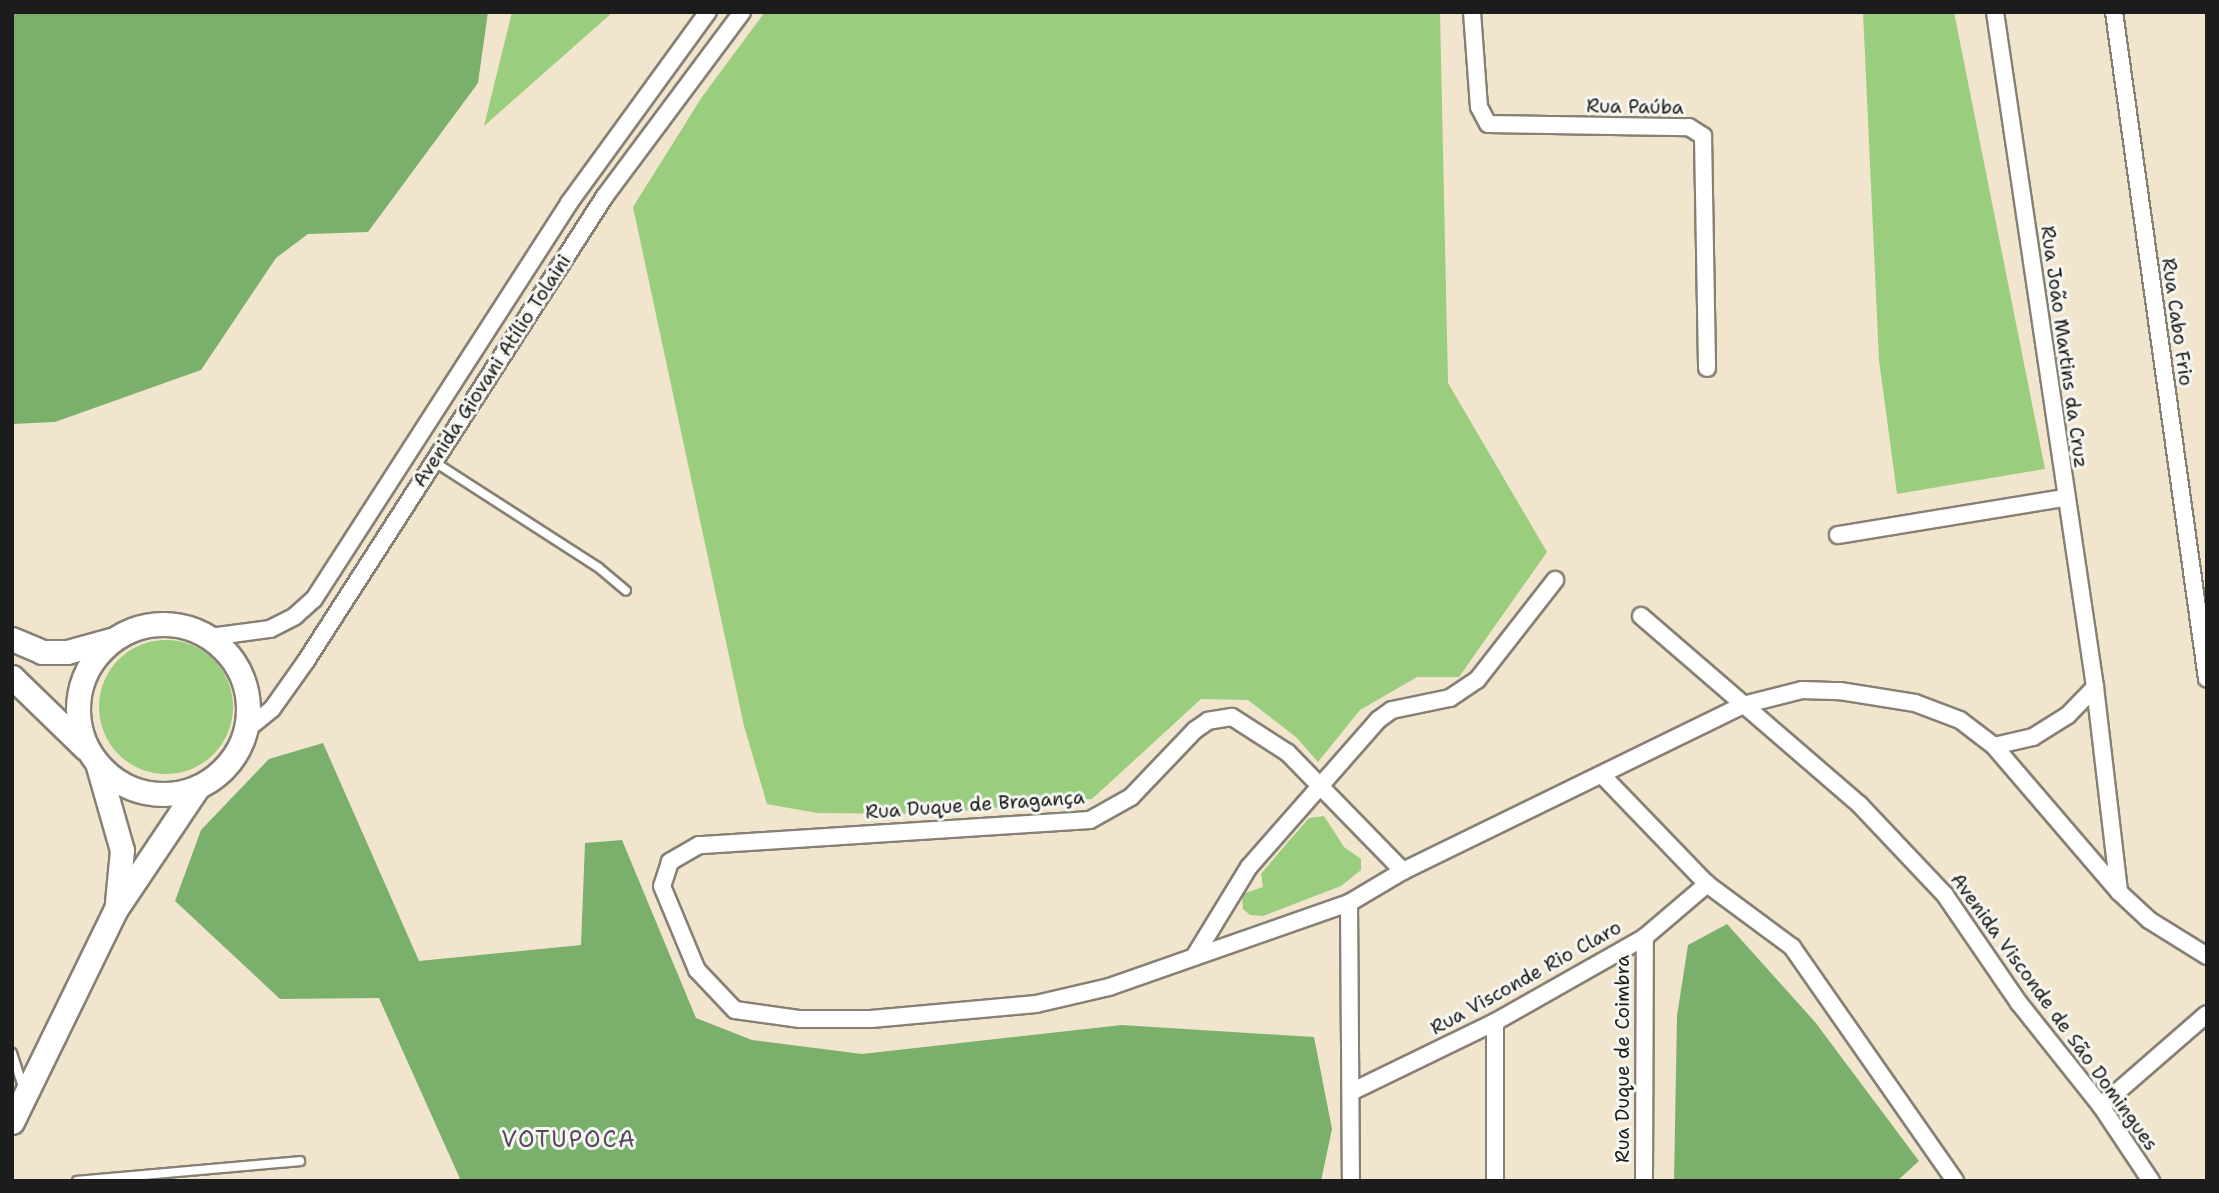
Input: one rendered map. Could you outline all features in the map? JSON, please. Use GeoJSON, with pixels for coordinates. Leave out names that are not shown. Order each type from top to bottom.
{"type":"FeatureCollection","features":[{"type":"Feature","properties":{"kind":"street","name":"Avenida Giovani Atílio Tolaini"},"geometry":{"type":"LineString","coordinates":[[210,638],[270,629],[295,616],[314,599],[569,203],[708,12]]}},
{"type":"Feature","properties":{"kind":"street","name":"Avenida Giovani Atílio Tolaini"},"geometry":{"type":"LineString","coordinates":[[246,730],[272,709],[306,661],[605,196],[742,12]]}},
{"type":"Feature","properties":{"kind":"street","name":"Rua Paúba"},"geometry":{"type":"LineString","coordinates":[[1472,12],[1479,107],[1488,124],[1689,127],[1703,136],[1707,368]]}},
{"type":"Feature","properties":{"kind":"street","name":"Rua João Martins da Cruz"},"geometry":{"type":"LineString","coordinates":[[1996,12],[2064,498],[2095,687],[2119,892]]}},
{"type":"Feature","properties":{"kind":"street","name":"Rua Cabo Frio"},"geometry":{"type":"LineString","coordinates":[[2114,12],[2207,679]]}},
{"type":"Feature","properties":{"kind":"street"},"geometry":{"type":"LineString","coordinates":[[1838,535],[2064,498]]}},
{"type":"Feature","properties":{"kind":"street"},"geometry":{"type":"LineString","coordinates":[[1194,957],[1249,867],[1319,787],[1392,710],[1450,698],[1477,680],[1555,580]]}},
{"type":"Feature","properties":{"kind":"street","name":"Avenida Visconde de São Domingues"},"geometry":{"type":"LineString","coordinates":[[1641,617],[1860,805],[1945,895],[2019,1003],[2101,1106],[2151,1181]]}},
{"type":"Feature","properties":{"kind":"street"},"geometry":{"type":"LineString","coordinates":[[12,639],[42,652],[67,652],[117,638],[139,627],[163,624],[187,627],[210,638],[230,655],[243,678],[249,704],[246,730],[228,764],[198,787],[116,909],[12,1122]]}},
{"type":"Feature","properties":{"kind":"street"},"geometry":{"type":"LineString","coordinates":[[116,909],[122,850],[78,712],[80,691],[99,653],[117,638]]}},
{"type":"Feature","properties":{"kind":"street"},"geometry":{"type":"LineString","coordinates":[[12,677],[94,758],[133,789],[155,794],[198,787]]}},
{"type":"Feature","properties":{"kind":"street"},"geometry":{"type":"LineString","coordinates":[[1994,746],[2033,737],[2068,715],[2095,687]]}},
{"type":"Feature","properties":{"kind":"street"},"geometry":{"type":"LineString","coordinates":[[1194,957],[1349,903],[1403,871],[1744,705],[1802,690],[1876,694],[1959,720],[1994,746],[2119,892],[2149,920],[2207,956]]}},
{"type":"Feature","properties":{"kind":"street","name":"Rua Duque de Bragança"},"geometry":{"type":"LineString","coordinates":[[1194,957],[1109,987],[1036,1004],[961,1014],[800,1019],[735,1010],[718,998],[697,970],[666,905],[662,886],[670,862],[699,845],[1090,820],[1131,797],[1195,730],[1218,718],[1247,723],[1288,752],[1403,871]]}},
{"type":"Feature","properties":{"kind":"street"},"geometry":{"type":"LineString","coordinates":[[1602,775],[1707,884],[1792,947],[1955,1181]]}},
{"type":"Feature","properties":{"kind":"street","name":"Rua Visconde Rio Claro"},"geometry":{"type":"LineString","coordinates":[[1353,1091],[1495,1022],[1645,937],[1707,884]]}},
{"type":"Feature","properties":{"kind":"street"},"geometry":{"type":"LineString","coordinates":[[1349,903],[1353,1091],[1351,1181]]}},
{"type":"Feature","properties":{"kind":"street","name":"Rua Duque de Coimbra"},"geometry":{"type":"LineString","coordinates":[[1643,1181],[1645,937]]}},
{"type":"Feature","properties":{"kind":"street"},"geometry":{"type":"LineString","coordinates":[[2101,1106],[2207,1014]]}},
{"type":"Feature","properties":{"kind":"street"},"geometry":{"type":"LineString","coordinates":[[1495,1022],[1495,1181]]}},
{"type":"Feature","properties":{"kind":"lane"},"geometry":{"type":"LineString","coordinates":[[433,461],[599,568],[626,591]]}},
{"type":"Feature","properties":{"kind":"lane"},"geometry":{"type":"LineString","coordinates":[[12,1053],[25,1095]]}},
{"type":"Feature","properties":{"kind":"lane"},"geometry":{"type":"LineString","coordinates":[[77,1181],[300,1161]]}},
{"type":"Feature","properties":{"kind":"green space"},"geometry":{"type":"Polygon","coordinates":[[[12,12],[488,12],[478,83],[368,232],[308,234],[276,258],[201,370],[55,422],[12,424],[12,12]]]}},
{"type":"Feature","properties":{"kind":"green space"},"geometry":{"type":"Polygon","coordinates":[[[512,12],[613,12],[484,126],[512,12]]]}},
{"type":"Feature","properties":{"kind":"green space"},"geometry":{"type":"Polygon","coordinates":[[[765,12],[1440,12],[1448,383],[1547,552],[1459,677],[1417,677],[1360,710],[1318,762],[1296,737],[1248,700],[1201,699],[1092,799],[927,814],[817,813],[767,804],[744,726],[633,207],[702,97],[765,12]]]}},
{"type":"Feature","properties":{"kind":"green space"},"geometry":{"type":"Polygon","coordinates":[[[1863,12],[1954,12],[2045,469],[1897,494],[1879,360],[1863,12]]]}},
{"type":"Feature","properties":{"kind":"green space"},"geometry":{"type":"Polygon","coordinates":[[[166,640],[191,645],[213,660],[228,682],[233,707],[228,732],[213,754],[191,769],[166,774],[141,769],[119,754],[104,732],[99,707],[104,682],[119,660],[141,645],[166,640]]]}},
{"type":"Feature","properties":{"kind":"green space"},"geometry":{"type":"Polygon","coordinates":[[[323,743],[419,961],[581,945],[585,843],[622,840],[696,1018],[752,1040],[862,1054],[1122,1025],[1314,1037],[1332,1129],[1321,1181],[461,1181],[379,998],[280,999],[175,901],[201,830],[269,759],[323,743]]]}},
{"type":"Feature","properties":{"kind":"green space"},"geometry":{"type":"Polygon","coordinates":[[[1324,816],[1344,847],[1361,859],[1361,870],[1341,886],[1263,916],[1250,915],[1243,909],[1242,894],[1263,887],[1261,874],[1288,842],[1309,818],[1324,816]]]}},
{"type":"Feature","properties":{"kind":"green space"},"geometry":{"type":"Polygon","coordinates":[[[1727,924],[1815,1022],[1919,1161],[1897,1181],[1674,1181],[1677,1016],[1688,945],[1727,924]]]}},
{"type":"Feature","properties":{"kind":"district","name":"VOTUPOCA"},"geometry":{"type":"Point","coordinates":[569,1139]}}]}
